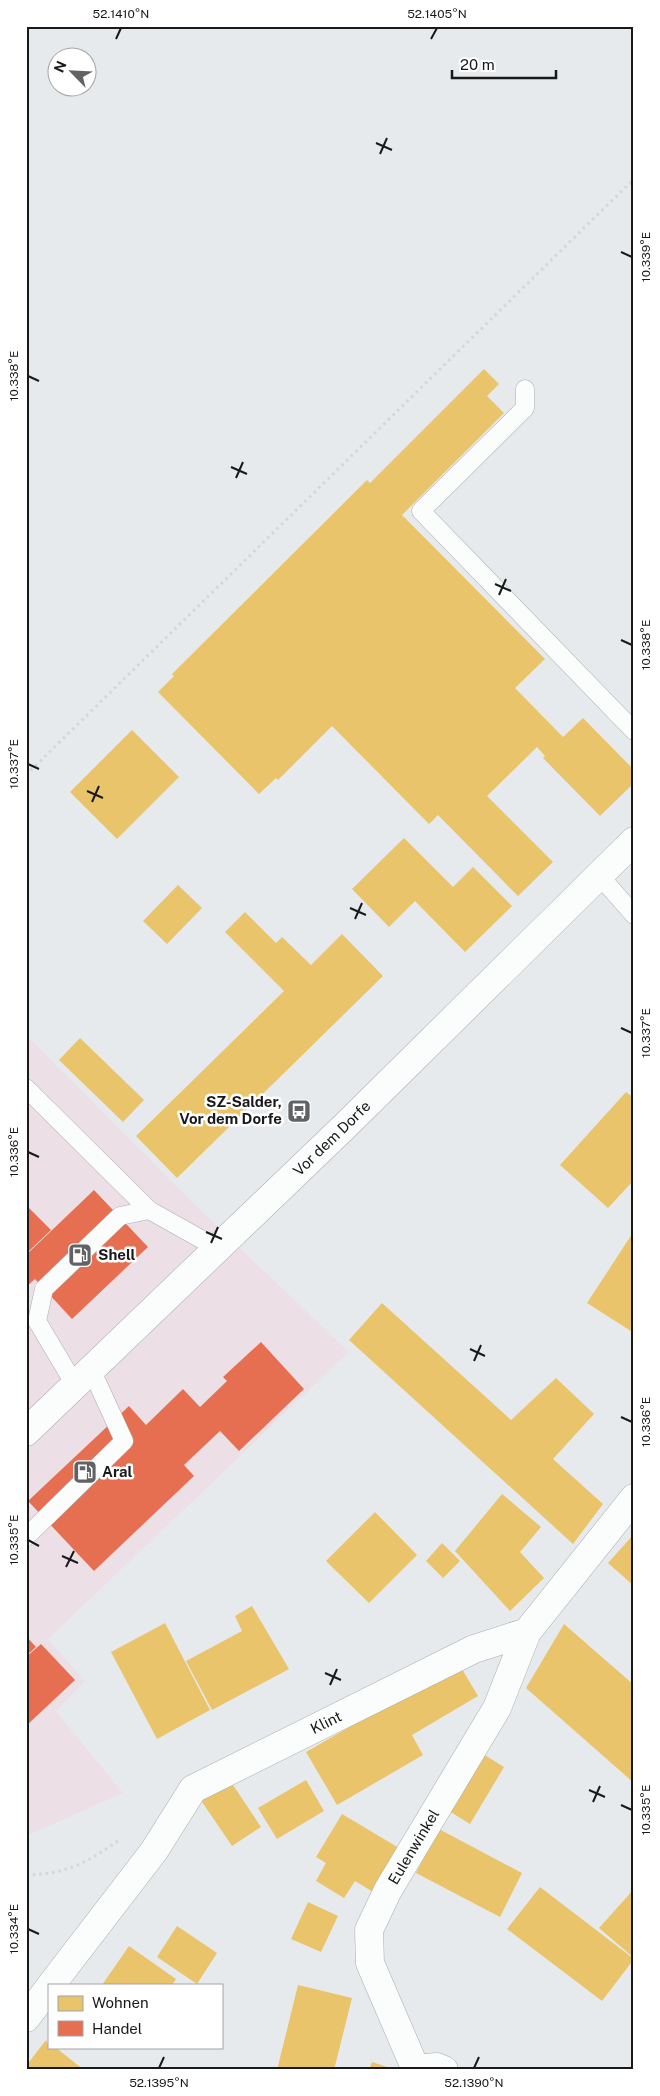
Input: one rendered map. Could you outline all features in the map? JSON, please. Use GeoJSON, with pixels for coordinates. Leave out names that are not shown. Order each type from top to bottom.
{"type":"FeatureCollection","features":[{"type":"Feature","properties":{"kind":"street","name":"Vor dem Dorfe"},"geometry":{"type":"LineString","coordinates":[[26,1432],[345,1126],[634,841]]}},
{"type":"Feature","properties":{"kind":"street"},"geometry":{"type":"LineString","coordinates":[[527,1632],[634,1498]]}},
{"type":"Feature","properties":{"kind":"street","name":"Klint"},"geometry":{"type":"LineString","coordinates":[[52,1984],[154,1851],[193,1789],[474,1649],[527,1632]]}},
{"type":"Feature","properties":{"kind":"street","name":"Eulenwinkel"},"geometry":{"type":"LineString","coordinates":[[416,2069],[370,1963],[369,1930],[388,1890],[497,1708],[527,1632]]}},
{"type":"Feature","properties":{"kind":"street","name":"Klint"},"geometry":{"type":"LineString","coordinates":[[26,2018],[48,1989]]}},
{"type":"Feature","properties":{"kind":"street"},"geometry":{"type":"LineString","coordinates":[[416,2069],[437,2067],[444,2070]]}},
{"type":"Feature","properties":{"kind":"lane"},"geometry":{"type":"LineString","coordinates":[[525,389],[525,408],[421,511],[634,731]]}},
{"type":"Feature","properties":{"kind":"lane"},"geometry":{"type":"LineString","coordinates":[[599,875],[634,915]]}},
{"type":"Feature","properties":{"kind":"lane"},"geometry":{"type":"LineString","coordinates":[[26,1088],[149,1210],[217,1248]]}},
{"type":"Feature","properties":{"kind":"lane"},"geometry":{"type":"LineString","coordinates":[[26,1536],[124,1441],[83,1377],[37,1321],[44,1289],[120,1216],[149,1210]]}},
{"type":"Feature","properties":{"kind":"path"},"geometry":{"type":"LineString","coordinates":[[26,774],[634,179]]}},
{"type":"Feature","properties":{"kind":"path"},"geometry":{"type":"LineString","coordinates":[[26,1874],[50,1874],[81,1865],[126,1835]]}},
{"type":"Feature","properties":{"kind":"shaded area"},"geometry":{"type":"Polygon","coordinates":[[[26,1035],[197,1207],[349,1352],[48,1639],[85,1681],[56,1711],[123,1793],[26,1836],[26,1035]]]}},
{"type":"Feature","properties":{"kind":"building: Wohnen"},"geometry":{"type":"Polygon","coordinates":[[[484,369],[499,384],[487,396],[504,413],[402,515],[545,659],[515,688],[563,737],[583,718],[634,770],[634,783],[600,816],[543,758],[545,756],[537,747],[487,796],[553,862],[518,896],[438,815],[429,824],[332,726],[278,780],[276,778],[259,794],[158,692],[174,676],[172,674],[367,480],[370,483],[484,369]]]}},
{"type":"Feature","properties":{"kind":"building: Wohnen"},"geometry":{"type":"Polygon","coordinates":[[[132,730],[179,777],[117,839],[70,792],[132,730]]]}},
{"type":"Feature","properties":{"kind":"building: Wohnen"},"geometry":{"type":"Polygon","coordinates":[[[404,838],[453,887],[473,867],[512,906],[465,952],[415,901],[389,927],[352,889],[404,838]]]}},
{"type":"Feature","properties":{"kind":"building: Wohnen"},"geometry":{"type":"Polygon","coordinates":[[[178,885],[202,908],[167,944],[143,921],[178,885]]]}},
{"type":"Feature","properties":{"kind":"building: Wohnen"},"geometry":{"type":"Polygon","coordinates":[[[245,912],[276,943],[282,937],[311,965],[342,934],[383,976],[177,1178],[136,1136],[284,991],[225,932],[245,912]]]}},
{"type":"Feature","properties":{"kind":"building: Wohnen"},"geometry":{"type":"Polygon","coordinates":[[[80,1038],[144,1100],[123,1122],[59,1060],[80,1038]]]}},
{"type":"Feature","properties":{"kind":"building: Wohnen"},"geometry":{"type":"Polygon","coordinates":[[[626,1092],[634,1098],[634,1180],[608,1208],[560,1165],[626,1092]]]}},
{"type":"Feature","properties":{"kind":"building: Wohnen"},"geometry":{"type":"Polygon","coordinates":[[[634,1231],[634,1333],[587,1303],[634,1231]]]}},
{"type":"Feature","properties":{"kind":"building: Wohnen"},"geometry":{"type":"Polygon","coordinates":[[[382,1303],[511,1420],[556,1378],[594,1414],[553,1459],[603,1504],[573,1544],[349,1340],[382,1303]]]}},
{"type":"Feature","properties":{"kind":"building: Wohnen"},"geometry":{"type":"Polygon","coordinates":[[[502,1494],[541,1527],[520,1552],[544,1578],[510,1611],[455,1551],[502,1494]]]}},
{"type":"Feature","properties":{"kind":"building: Wohnen"},"geometry":{"type":"Polygon","coordinates":[[[375,1512],[417,1555],[369,1603],[326,1561],[375,1512]]]}},
{"type":"Feature","properties":{"kind":"building: Wohnen"},"geometry":{"type":"Polygon","coordinates":[[[634,1534],[634,1586],[608,1563],[634,1534]]]}},
{"type":"Feature","properties":{"kind":"building: Wohnen"},"geometry":{"type":"Polygon","coordinates":[[[442,1543],[460,1561],[443,1578],[426,1561],[442,1543]]]}},
{"type":"Feature","properties":{"kind":"building: Wohnen"},"geometry":{"type":"Polygon","coordinates":[[[252,1606],[289,1669],[212,1710],[186,1661],[242,1631],[235,1616],[252,1606]]]}},
{"type":"Feature","properties":{"kind":"building: Wohnen"},"geometry":{"type":"Polygon","coordinates":[[[165,1623],[210,1710],[157,1739],[111,1652],[165,1623]]]}},
{"type":"Feature","properties":{"kind":"building: Wohnen"},"geometry":{"type":"Polygon","coordinates":[[[564,1624],[634,1685],[634,1783],[526,1688],[564,1624]]]}},
{"type":"Feature","properties":{"kind":"building: Wohnen"},"geometry":{"type":"Polygon","coordinates":[[[459,1664],[478,1696],[412,1735],[423,1755],[337,1805],[306,1752],[459,1664]]]}},
{"type":"Feature","properties":{"kind":"building: Wohnen"},"geometry":{"type":"Polygon","coordinates":[[[483,1754],[504,1767],[470,1824],[449,1811],[483,1754]]]}},
{"type":"Feature","properties":{"kind":"building: Wohnen"},"geometry":{"type":"Polygon","coordinates":[[[229,1779],[261,1827],[232,1846],[200,1799],[229,1779]]]}},
{"type":"Feature","properties":{"kind":"building: Wohnen"},"geometry":{"type":"Polygon","coordinates":[[[306,1780],[324,1811],[277,1839],[258,1808],[306,1780]]]}},
{"type":"Feature","properties":{"kind":"building: Wohnen"},"geometry":{"type":"Polygon","coordinates":[[[342,1814],[399,1848],[373,1892],[355,1881],[344,1898],[316,1881],[326,1863],[316,1857],[342,1814]]]}},
{"type":"Feature","properties":{"kind":"building: Wohnen"},"geometry":{"type":"Polygon","coordinates":[[[439,1829],[522,1873],[500,1917],[416,1873],[439,1829]]]}},
{"type":"Feature","properties":{"kind":"building: Wohnen"},"geometry":{"type":"Polygon","coordinates":[[[540,1887],[634,1959],[602,2001],[507,1929],[540,1887]]]}},
{"type":"Feature","properties":{"kind":"building: Wohnen"},"geometry":{"type":"Polygon","coordinates":[[[634,1889],[634,1958],[599,1928],[634,1889]]]}},
{"type":"Feature","properties":{"kind":"building: Wohnen"},"geometry":{"type":"Polygon","coordinates":[[[308,1902],[338,1916],[321,1952],[291,1939],[308,1902]]]}},
{"type":"Feature","properties":{"kind":"building: Wohnen"},"geometry":{"type":"Polygon","coordinates":[[[177,1926],[217,1953],[197,1984],[157,1957],[177,1926]]]}},
{"type":"Feature","properties":{"kind":"building: Wohnen"},"geometry":{"type":"Polygon","coordinates":[[[129,1946],[176,1979],[173,1984],[103,1984],[129,1946]]]}},
{"type":"Feature","properties":{"kind":"building: Wohnen"},"geometry":{"type":"Polygon","coordinates":[[[298,1985],[352,1998],[334,2070],[277,2070],[298,1985]]]}},
{"type":"Feature","properties":{"kind":"building: Wohnen"},"geometry":{"type":"Polygon","coordinates":[[[46,2040],[48,2048],[56,2048],[84,2070],[26,2070],[26,2066],[46,2040]]]}},
{"type":"Feature","properties":{"kind":"building: Wohnen"},"geometry":{"type":"Polygon","coordinates":[[[372,2062],[393,2069],[393,2070],[369,2070],[372,2062]]]}},
{"type":"Feature","properties":{"kind":"building: Handel"},"geometry":{"type":"Polygon","coordinates":[[[94,1190],[148,1247],[72,1319],[35,1279],[26,1287],[26,1255],[94,1190]]]}},
{"type":"Feature","properties":{"kind":"building: Handel"},"geometry":{"type":"Polygon","coordinates":[[[26,1205],[51,1230],[26,1254],[26,1205]]]}},
{"type":"Feature","properties":{"kind":"building: Handel"},"geometry":{"type":"Polygon","coordinates":[[[261,1342],[304,1389],[239,1451],[220,1431],[184,1465],[194,1476],[94,1571],[28,1501],[129,1406],[146,1425],[183,1389],[200,1407],[227,1381],[223,1377],[261,1342]]]}},
{"type":"Feature","properties":{"kind":"building: Handel"},"geometry":{"type":"Polygon","coordinates":[[[26,1636],[36,1647],[26,1656],[26,1636]]]}},
{"type":"Feature","properties":{"kind":"building: Handel"},"geometry":{"type":"Polygon","coordinates":[[[41,1644],[75,1680],[26,1726],[26,1657],[41,1644]]]}},
{"type":"Feature","properties":{"kind":"place","name":"SZ-Salder, Vor dem Dorfe"},"geometry":{"type":"Point","coordinates":[299,1111]}},
{"type":"Feature","properties":{"kind":"place","name":"Shell"},"geometry":{"type":"Point","coordinates":[80,1255]}},
{"type":"Feature","properties":{"kind":"place","name":"Aral"},"geometry":{"type":"Point","coordinates":[85,1472]}}]}
